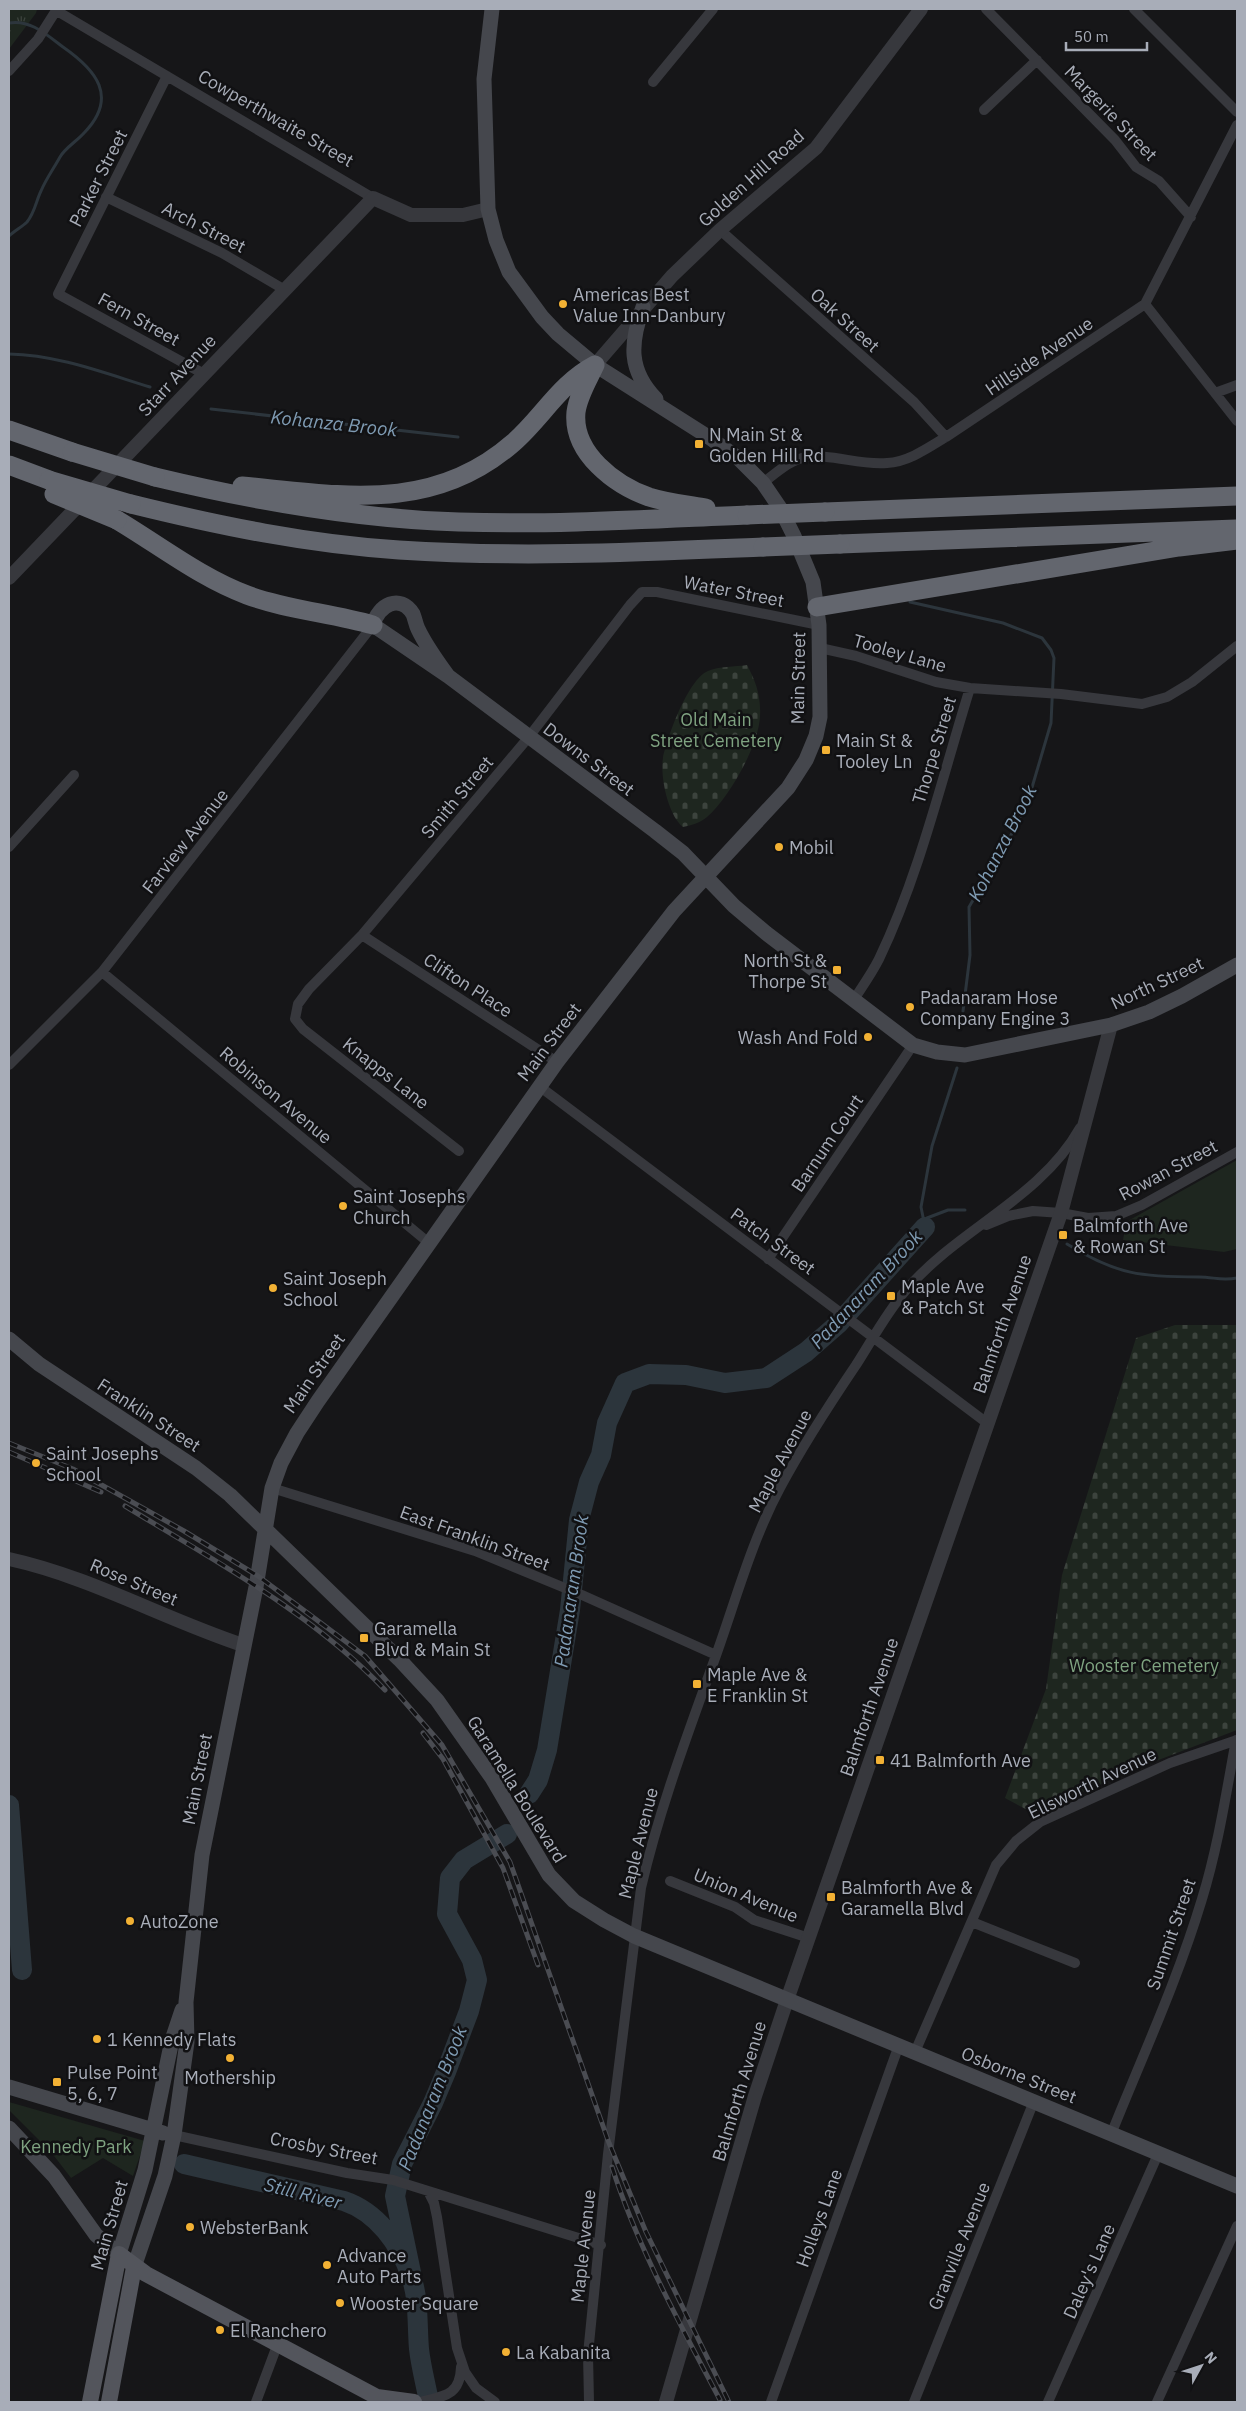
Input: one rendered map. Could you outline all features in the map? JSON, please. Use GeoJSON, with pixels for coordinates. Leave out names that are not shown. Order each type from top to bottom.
{"type":"FeatureCollection","features":[{"type":"Feature","properties":{"kind":"highway"},"geometry":{"type":"LineString","coordinates":[[155,477],[355,496],[421,491],[463,477],[501,454],[517,440],[562,388],[581,372],[595,365]]}},
{"type":"Feature","properties":{"kind":"highway"},"geometry":{"type":"LineString","coordinates":[[595,365],[580,397],[576,412],[576,425],[585,447],[601,468],[633,491],[652,498],[747,515]]}},
{"type":"Feature","properties":{"kind":"highway"},"geometry":{"type":"LineString","coordinates":[[9,430],[72,452],[155,477],[280,504],[351,513],[457,522],[554,522],[1237,496]]}},
{"type":"Feature","properties":{"kind":"highway"},"geometry":{"type":"LineString","coordinates":[[9,465],[117,520],[205,574],[246,595],[268,602],[373,625]]}},
{"type":"Feature","properties":{"kind":"highway"},"geometry":{"type":"LineString","coordinates":[[9,475],[203,522],[277,536],[398,550],[515,555],[1237,529]]}},
{"type":"Feature","properties":{"kind":"highway"},"geometry":{"type":"LineString","coordinates":[[818,616],[1179,547],[1237,540]]}},
{"type":"Feature","properties":{"kind":"main road"},"geometry":{"type":"LineString","coordinates":[[492,9],[484,80],[488,209],[496,240],[509,272],[545,321],[595,365],[667,411]]}},
{"type":"Feature","properties":{"kind":"main road"},"geometry":{"type":"LineString","coordinates":[[643,307],[633,340],[638,373],[648,390],[667,411]]}},
{"type":"Feature","properties":{"kind":"main road","name":"Main Street"},"geometry":{"type":"LineString","coordinates":[[109,2402],[134,2267],[165,2176],[174,2135],[187,2042],[186,2002],[203,1851],[256,1587],[272,1488],[281,1463],[297,1433],[428,1243],[557,1062],[674,911],[788,788],[806,760],[816,736],[820,717],[820,648],[813,582],[806,564],[780,508],[763,483],[738,458],[667,411]]}},
{"type":"Feature","properties":{"kind":"main road","name":"Downs Street"},"geometry":{"type":"LineString","coordinates":[[448,676],[426,645],[413,614],[406,607],[397,604],[389,604],[381,608],[373,625],[448,676],[676,848],[704,877]]}},
{"type":"Feature","properties":{"kind":"main road","name":"North Street"},"geometry":{"type":"LineString","coordinates":[[704,877],[766,933],[853,1001],[913,1045],[936,1052],[965,1055],[1111,1025],[1149,1012],[1237,965]]}},
{"type":"Feature","properties":{"kind":"main road","name":"Franklin Street"},"geometry":{"type":"LineString","coordinates":[[9,1339],[39,1364],[196,1468],[230,1495],[265,1528]]}},
{"type":"Feature","properties":{"kind":"main road","name":"Garamella Boulevard"},"geometry":{"type":"LineString","coordinates":[[265,1528],[399,1658],[437,1700],[492,1778],[549,1875],[574,1900],[604,1920],[634,1936],[787,2000]]}},
{"type":"Feature","properties":{"kind":"main road","name":"Osborne Street"},"geometry":{"type":"LineString","coordinates":[[787,2000],[1112,2132],[1237,2186]]}},
{"type":"Feature","properties":{"kind":"main road","name":"Main Street"},"geometry":{"type":"LineString","coordinates":[[90,2402],[119,2254],[145,2170],[172,2040],[186,2002]]}},
{"type":"Feature","properties":{"kind":"main road","name":"Crosby Street"},"geometry":{"type":"LineString","coordinates":[[9,2087],[153,2131],[174,2135]]}},
{"type":"Feature","properties":{"kind":"main road"},"geometry":{"type":"LineString","coordinates":[[9,2128],[54,2176],[96,2235],[134,2267],[278,2343],[375,2400],[413,2402]]}},
{"type":"Feature","properties":{"kind":"street"},"geometry":{"type":"LineString","coordinates":[[653,82],[713,9]]}},
{"type":"Feature","properties":{"kind":"street","name":"Golden Hill Road"},"geometry":{"type":"LineString","coordinates":[[595,365],[643,307],[720,230],[816,148],[921,9]]}},
{"type":"Feature","properties":{"kind":"street","name":"Margerie Street"},"geometry":{"type":"LineString","coordinates":[[986,9],[1115,140],[1136,167],[1160,181],[1192,217]]}},
{"type":"Feature","properties":{"kind":"street"},"geometry":{"type":"LineString","coordinates":[[1134,9],[1237,112]]}},
{"type":"Feature","properties":{"kind":"street","name":"Cowperthwaite Street"},"geometry":{"type":"LineString","coordinates":[[57,10],[373,198],[411,215],[430,217],[463,215],[488,209]]}},
{"type":"Feature","properties":{"kind":"street"},"geometry":{"type":"LineString","coordinates":[[9,71],[38,39],[57,10]]}},
{"type":"Feature","properties":{"kind":"street"},"geometry":{"type":"LineString","coordinates":[[984,110],[1037,60]]}},
{"type":"Feature","properties":{"kind":"street","name":"Parker Street"},"geometry":{"type":"LineString","coordinates":[[58,294],[167,76]]}},
{"type":"Feature","properties":{"kind":"street","name":"Hillside Avenue"},"geometry":{"type":"LineString","coordinates":[[763,483],[782,468],[802,458],[888,463],[912,457],[946,437],[1145,304],[1192,217],[1237,125]]}},
{"type":"Feature","properties":{"kind":"street","name":"Arch Street"},"geometry":{"type":"LineString","coordinates":[[106,197],[222,253],[286,290]]}},
{"type":"Feature","properties":{"kind":"street","name":"Starr Avenue"},"geometry":{"type":"LineString","coordinates":[[9,578],[108,477],[373,198]]}},
{"type":"Feature","properties":{"kind":"street","name":"Oak Street"},"geometry":{"type":"LineString","coordinates":[[720,230],[914,402],[946,437]]}},
{"type":"Feature","properties":{"kind":"street","name":"Fern Street"},"geometry":{"type":"LineString","coordinates":[[58,294],[204,374]]}},
{"type":"Feature","properties":{"kind":"street"},"geometry":{"type":"LineString","coordinates":[[1145,304],[1237,421]]}},
{"type":"Feature","properties":{"kind":"street"},"geometry":{"type":"LineString","coordinates":[[1215,393],[1237,385]]}},
{"type":"Feature","properties":{"kind":"street","name":"Water Street"},"geometry":{"type":"LineString","coordinates":[[642,592],[658,592],[818,616]]}},
{"type":"Feature","properties":{"kind":"street","name":"Smith Street"},"geometry":{"type":"LineString","coordinates":[[295,1019],[298,1004],[309,988],[362,935],[528,738],[642,592]]}},
{"type":"Feature","properties":{"kind":"street","name":"Farview Avenue"},"geometry":{"type":"LineString","coordinates":[[9,1065],[102,972],[373,625]]}},
{"type":"Feature","properties":{"kind":"street","name":"Thorpe Street"},"geometry":{"type":"LineString","coordinates":[[853,1001],[878,960],[898,916],[914,871],[970,688],[1058,694],[1142,704],[1167,697],[1192,682],[1237,646]]}},
{"type":"Feature","properties":{"kind":"street","name":"Tooley Lane"},"geometry":{"type":"LineString","coordinates":[[820,648],[856,656],[936,682],[970,688]]}},
{"type":"Feature","properties":{"kind":"street"},"geometry":{"type":"LineString","coordinates":[[9,847],[74,775]]}},
{"type":"Feature","properties":{"kind":"street","name":"Clifton Place"},"geometry":{"type":"LineString","coordinates":[[362,935],[557,1062]]}},
{"type":"Feature","properties":{"kind":"street","name":"Robinson Avenue"},"geometry":{"type":"LineString","coordinates":[[102,972],[428,1243]]}},
{"type":"Feature","properties":{"kind":"street","name":"Knapps Lane"},"geometry":{"type":"LineString","coordinates":[[295,1019],[303,1028],[459,1151]]}},
{"type":"Feature","properties":{"kind":"street","name":"Balmforth Avenue"},"geometry":{"type":"LineString","coordinates":[[666,2402],[755,2096],[1061,1213],[1111,1025]]}},
{"type":"Feature","properties":{"kind":"street","name":"Barnum Court"},"geometry":{"type":"LineString","coordinates":[[768,1259],[913,1045]]}},
{"type":"Feature","properties":{"kind":"street","name":"Patch Street"},"geometry":{"type":"LineString","coordinates":[[540,1086],[768,1259],[839,1309],[987,1423]]}},
{"type":"Feature","properties":{"kind":"street","name":"Rowan Street"},"geometry":{"type":"LineString","coordinates":[[874,1336],[905,1291],[935,1260],[1038,1180],[1072,1142],[1086,1116]]}},
{"type":"Feature","properties":{"kind":"street","name":"Rowan Street"},"geometry":{"type":"LineString","coordinates":[[969,1233],[1008,1216],[1033,1211],[1061,1213],[1088,1218],[1116,1216],[1142,1205],[1237,1152]]}},
{"type":"Feature","properties":{"kind":"street","name":"Maple Avenue"},"geometry":{"type":"LineString","coordinates":[[589,2402],[588,2354],[608,2154],[634,1936],[650,1847],[674,1769],[748,1563],[779,1489],[819,1421],[874,1336]]}},
{"type":"Feature","properties":{"kind":"street","name":"East Franklin Street"},"geometry":{"type":"LineString","coordinates":[[272,1488],[475,1551],[582,1595],[716,1655]]}},
{"type":"Feature","properties":{"kind":"street","name":"Rose Street"},"geometry":{"type":"LineString","coordinates":[[13,1560],[71,1576],[203,1632],[243,1645]]}},
{"type":"Feature","properties":{"kind":"street","name":"Ellsworth Avenue"},"geometry":{"type":"LineString","coordinates":[[915,2052],[996,1865],[1016,1841],[1040,1822],[1170,1763],[1237,1740]]}},
{"type":"Feature","properties":{"kind":"street","name":"Summit Street"},"geometry":{"type":"LineString","coordinates":[[1112,2132],[1186,1946],[1202,1900],[1216,1848],[1237,1740]]}},
{"type":"Feature","properties":{"kind":"street","name":"Union Avenue"},"geometry":{"type":"LineString","coordinates":[[670,1881],[735,1907],[754,1920],[809,1938]]}},
{"type":"Feature","properties":{"kind":"street"},"geometry":{"type":"LineString","coordinates":[[972,1922],[1075,1963]]}},
{"type":"Feature","properties":{"kind":"street","name":"Holleys Lane"},"geometry":{"type":"LineString","coordinates":[[771,2402],[898,2045]]}},
{"type":"Feature","properties":{"kind":"street","name":"Granville Avenue"},"geometry":{"type":"LineString","coordinates":[[914,2402],[1034,2101]]}},
{"type":"Feature","properties":{"kind":"street","name":"Crosby Street"},"geometry":{"type":"LineString","coordinates":[[174,2135],[347,2174],[393,2180],[600,2245]]}},
{"type":"Feature","properties":{"kind":"street","name":"Daley's Lane"},"geometry":{"type":"LineString","coordinates":[[1048,2402],[1159,2152]]}},
{"type":"Feature","properties":{"kind":"street"},"geometry":{"type":"LineString","coordinates":[[423,2190],[434,2203],[456,2348],[464,2372],[476,2388],[495,2402]]}},
{"type":"Feature","properties":{"kind":"street"},"geometry":{"type":"LineString","coordinates":[[1157,2402],[1237,2226]]}},
{"type":"Feature","properties":{"kind":"street"},"geometry":{"type":"LineString","coordinates":[[256,2402],[278,2343]]}},
{"type":"Feature","properties":{"kind":"street"},"geometry":{"type":"LineString","coordinates":[[420,2402],[447,2396],[461,2379],[462,2363]]}},
{"type":"Feature","properties":{"kind":"green space"},"geometry":{"type":"Polygon","coordinates":[[[9,9],[37,9],[9,49],[9,9]]]}},
{"type":"Feature","properties":{"kind":"green space","name":"Old Main Street Cemetery"},"geometry":{"type":"Polygon","coordinates":[[[747,665],[755,683],[760,702],[758,728],[749,756],[716,808],[702,821],[683,827],[669,805],[662,766],[674,724],[686,697],[700,676],[717,668],[747,665]]]}},
{"type":"Feature","properties":{"kind":"green space"},"geometry":{"type":"Polygon","coordinates":[[[1237,1160],[1237,1249],[1224,1252],[1123,1240],[1126,1222],[1237,1160]]]}},
{"type":"Feature","properties":{"kind":"green space","name":"Wooster Cemetery"},"geometry":{"type":"Polygon","coordinates":[[[1175,1325],[1237,1325],[1237,1730],[1161,1759],[1033,1813],[1005,1798],[1046,1689],[1062,1575],[1136,1338],[1175,1325]]]}},
{"type":"Feature","properties":{"kind":"green space","name":"Kennedy Park"},"geometry":{"type":"Polygon","coordinates":[[[9,2102],[145,2141],[133,2176],[103,2158],[71,2178],[51,2152],[9,2110],[9,2102]]]}},
{"type":"Feature","properties":{"kind":"waterway","name":"Kohanza Brook"},"geometry":{"type":"LineString","coordinates":[[9,23],[24,23],[38,29],[75,56],[93,75],[99,85],[101,96],[100,108],[95,120],[60,157],[39,195],[30,218],[9,236]]}},
{"type":"Feature","properties":{"kind":"waterway","name":"Kohanza Brook"},"geometry":{"type":"LineString","coordinates":[[9,354],[63,361],[150,387]]}},
{"type":"Feature","properties":{"kind":"waterway","name":"Kohanza Brook"},"geometry":{"type":"LineString","coordinates":[[211,409],[458,437]]}},
{"type":"Feature","properties":{"kind":"waterway","name":"Kohanza Brook"},"geometry":{"type":"LineString","coordinates":[[910,602],[1003,623],[1042,638],[1051,650],[1054,658],[1051,723],[1028,801],[1009,839],[969,907],[970,955],[963,1011]]}},
{"type":"Feature","properties":{"kind":"waterway","name":"Kohanza Brook"},"geometry":{"type":"LineString","coordinates":[[925,1227],[921,1207],[932,1146],[957,1068]]}},
{"type":"Feature","properties":{"kind":"waterway","name":"Padanaram Brook"},"geometry":{"type":"LineString","coordinates":[[925,1225],[927,1218],[948,1210],[965,1210]]}},
{"type":"Feature","properties":{"kind":"waterway","name":"Padanaram Brook"},"geometry":{"type":"LineString","coordinates":[[529,1794],[538,1780],[547,1750],[570,1610],[579,1520],[589,1482],[601,1455],[607,1423],[625,1383],[649,1374],[686,1375],[725,1383],[766,1378],[806,1352],[838,1324],[925,1227]]}},
{"type":"Feature","properties":{"kind":"waterway","name":"Padanaram Brook"},"geometry":{"type":"LineString","coordinates":[[1067,1244],[1101,1262],[1130,1272],[1161,1276],[1237,1278]]}},
{"type":"Feature","properties":{"kind":"waterway","name":"Still River"},"geometry":{"type":"LineString","coordinates":[[9,1805],[22,1970]]}},
{"type":"Feature","properties":{"kind":"waterway","name":"Padanaram Brook"},"geometry":{"type":"LineString","coordinates":[[412,2277],[395,2196],[402,2164],[433,2103],[446,2072],[469,2011],[477,1980],[472,1960],[447,1914],[450,1878],[464,1860],[507,1834]]}},
{"type":"Feature","properties":{"kind":"waterway","name":"Still River"},"geometry":{"type":"LineString","coordinates":[[184,2164],[344,2201],[356,2206],[377,2221],[401,2252],[414,2285],[420,2356],[429,2402]]}},
{"type":"Feature","properties":{"kind":"railway"},"geometry":{"type":"LineString","coordinates":[[9,1443],[73,1469],[184,1531],[258,1576],[365,1656],[442,1745],[510,1862],[609,2143],[646,2232],[729,2402]]}},
{"type":"Feature","properties":{"kind":"railway"},"geometry":{"type":"LineString","coordinates":[[9,1452],[101,1492]]}},
{"type":"Feature","properties":{"kind":"railway"},"geometry":{"type":"LineString","coordinates":[[125,1506],[228,1568],[294,1612],[357,1662],[385,1690]]}},
{"type":"Feature","properties":{"kind":"railway"},"geometry":{"type":"LineString","coordinates":[[423,1733],[443,1759],[503,1868],[538,1965]]}},
{"type":"Feature","properties":{"kind":"railway"},"geometry":{"type":"LineString","coordinates":[[612,2167],[622,2197],[647,2256],[720,2400]]}},
{"type":"Feature","properties":{"kind":"place","name":"Americas Best Value Inn-Danbury"},"geometry":{"type":"Point","coordinates":[563,304]}},
{"type":"Feature","properties":{"kind":"place","name":"N Main St & Golden Hill Rd"},"geometry":{"type":"Point","coordinates":[699,444]}},
{"type":"Feature","properties":{"kind":"place","name":"Main St & Tooley Ln"},"geometry":{"type":"Point","coordinates":[826,750]}},
{"type":"Feature","properties":{"kind":"place","name":"Mobil"},"geometry":{"type":"Point","coordinates":[779,847]}},
{"type":"Feature","properties":{"kind":"place","name":"North St & Thorpe St"},"geometry":{"type":"Point","coordinates":[837,970]}},
{"type":"Feature","properties":{"kind":"place","name":"Padanaram Hose Company Engine 3"},"geometry":{"type":"Point","coordinates":[910,1007]}},
{"type":"Feature","properties":{"kind":"place","name":"Wash And Fold"},"geometry":{"type":"Point","coordinates":[868,1037]}},
{"type":"Feature","properties":{"kind":"place","name":"Saint Josephs Church"},"geometry":{"type":"Point","coordinates":[343,1206]}},
{"type":"Feature","properties":{"kind":"place","name":"Balmforth Ave & Rowan St"},"geometry":{"type":"Point","coordinates":[1063,1235]}},
{"type":"Feature","properties":{"kind":"place","name":"Saint Joseph School"},"geometry":{"type":"Point","coordinates":[273,1288]}},
{"type":"Feature","properties":{"kind":"place","name":"Maple Ave & Patch St"},"geometry":{"type":"Point","coordinates":[891,1296]}},
{"type":"Feature","properties":{"kind":"place","name":"Saint Josephs School"},"geometry":{"type":"Point","coordinates":[36,1463]}},
{"type":"Feature","properties":{"kind":"place","name":"Garamella Blvd & Main St"},"geometry":{"type":"Point","coordinates":[364,1638]}},
{"type":"Feature","properties":{"kind":"place","name":"Maple Ave & E Franklin St"},"geometry":{"type":"Point","coordinates":[697,1684]}},
{"type":"Feature","properties":{"kind":"place","name":"41 Balmforth Ave"},"geometry":{"type":"Point","coordinates":[880,1760]}},
{"type":"Feature","properties":{"kind":"place","name":"Balmforth Ave & Garamella Blvd"},"geometry":{"type":"Point","coordinates":[831,1897]}},
{"type":"Feature","properties":{"kind":"place","name":"AutoZone"},"geometry":{"type":"Point","coordinates":[130,1921]}},
{"type":"Feature","properties":{"kind":"place","name":"1 Kennedy Flats"},"geometry":{"type":"Point","coordinates":[97,2039]}},
{"type":"Feature","properties":{"kind":"place","name":"Mothership"},"geometry":{"type":"Point","coordinates":[230,2058]}},
{"type":"Feature","properties":{"kind":"place","name":"Pulse Point 5, 6, 7"},"geometry":{"type":"Point","coordinates":[57,2082]}},
{"type":"Feature","properties":{"kind":"place","name":"WebsterBank"},"geometry":{"type":"Point","coordinates":[190,2227]}},
{"type":"Feature","properties":{"kind":"place","name":"Advance Auto Parts"},"geometry":{"type":"Point","coordinates":[327,2265]}},
{"type":"Feature","properties":{"kind":"place","name":"Wooster Square"},"geometry":{"type":"Point","coordinates":[340,2303]}},
{"type":"Feature","properties":{"kind":"place","name":"El Ranchero"},"geometry":{"type":"Point","coordinates":[220,2330]}},
{"type":"Feature","properties":{"kind":"place","name":"La Kabanita"},"geometry":{"type":"Point","coordinates":[506,2352]}}]}
